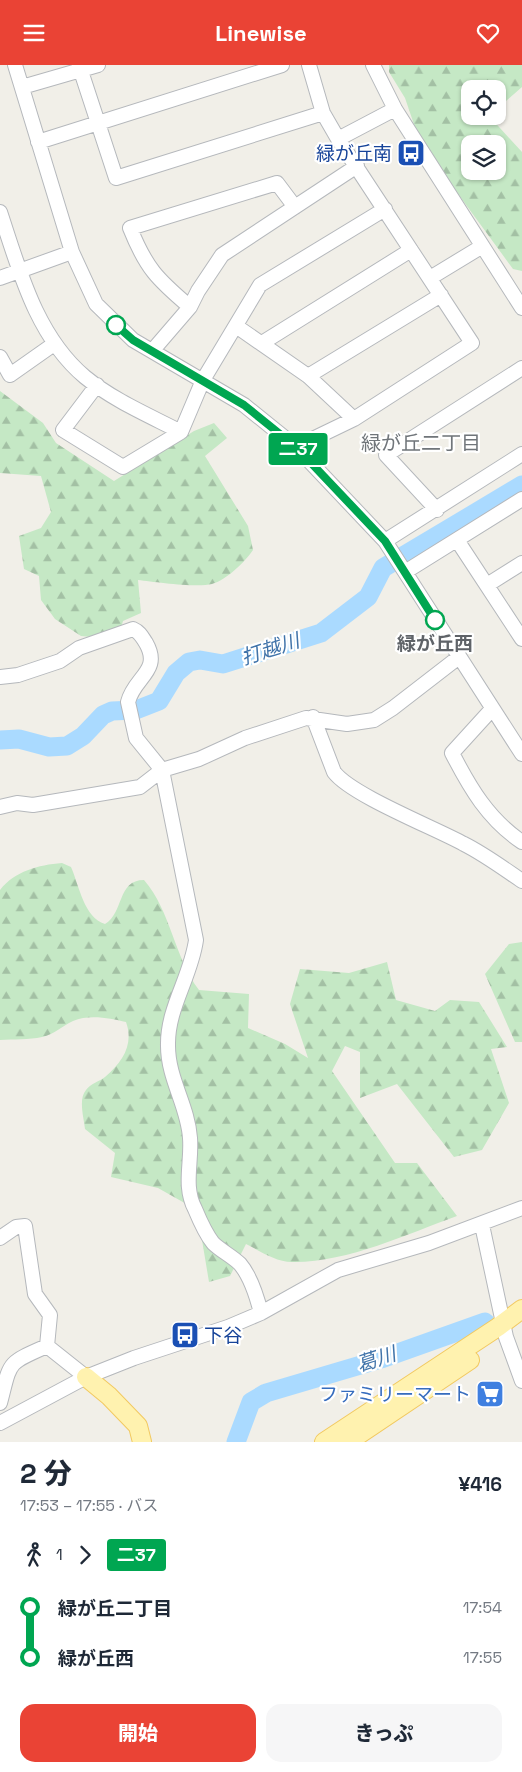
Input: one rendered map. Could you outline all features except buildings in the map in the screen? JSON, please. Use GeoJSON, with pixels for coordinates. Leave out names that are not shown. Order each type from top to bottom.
{"type":"FeatureCollection","features":[{"type":"Feature","properties":{"kind":"main road"},"geometry":{"type":"LineString","coordinates":[[348,1442],[502,1329],[522,1309]]}},
{"type":"Feature","properties":{"kind":"main road"},"geometry":{"type":"LineString","coordinates":[[324,1442],[457,1355],[502,1329],[522,1324]]}},
{"type":"Feature","properties":{"kind":"main road"},"geometry":{"type":"LineString","coordinates":[[86,1377],[138,1426],[142,1442]]}},
{"type":"Feature","properties":{"kind":"street"},"geometry":{"type":"LineString","coordinates":[[15,65],[72,252],[96,304],[133,340],[244,405],[296,447],[387,544],[521,752]]}},
{"type":"Feature","properties":{"kind":"street"},"geometry":{"type":"LineString","coordinates":[[22,87],[80,67],[98,65]]}},
{"type":"Feature","properties":{"kind":"street"},"geometry":{"type":"LineString","coordinates":[[38,142],[282,65]]}},
{"type":"Feature","properties":{"kind":"street"},"geometry":{"type":"LineString","coordinates":[[296,447],[354,419],[472,343],[322,113],[309,65]]}},
{"type":"Feature","properties":{"kind":"street"},"geometry":{"type":"LineString","coordinates":[[373,65],[395,109],[481,247],[522,308]]}},
{"type":"Feature","properties":{"kind":"street"},"geometry":{"type":"LineString","coordinates":[[80,67],[116,177],[322,113]]}},
{"type":"Feature","properties":{"kind":"street"},"geometry":{"type":"LineString","coordinates":[[338,139],[395,109]]}},
{"type":"Feature","properties":{"kind":"street"},"geometry":{"type":"LineString","coordinates":[[153,350],[190,307],[198,291],[222,255],[357,166]]}},
{"type":"Feature","properties":{"kind":"street"},"geometry":{"type":"LineString","coordinates":[[190,307],[159,281],[140,255],[130,228],[277,183],[295,207]]}},
{"type":"Feature","properties":{"kind":"street"},"geometry":{"type":"LineString","coordinates":[[97,385],[63,430],[123,467],[181,432],[203,380],[260,285],[385,209]]}},
{"type":"Feature","properties":{"kind":"street"},"geometry":{"type":"LineString","coordinates":[[0,212],[30,299],[54,344],[84,376],[122,402],[181,432]]}},
{"type":"Feature","properties":{"kind":"street"},"geometry":{"type":"LineString","coordinates":[[430,278],[481,247]]}},
{"type":"Feature","properties":{"kind":"street"},"geometry":{"type":"LineString","coordinates":[[262,343],[412,250]]}},
{"type":"Feature","properties":{"kind":"street"},"geometry":{"type":"LineString","coordinates":[[0,278],[72,252]]}},
{"type":"Feature","properties":{"kind":"street"},"geometry":{"type":"LineString","coordinates":[[308,377],[440,295]]}},
{"type":"Feature","properties":{"kind":"street"},"geometry":{"type":"LineString","coordinates":[[236,326],[308,377],[354,419]]}},
{"type":"Feature","properties":{"kind":"street"},"geometry":{"type":"LineString","coordinates":[[0,357],[10,375],[54,344]]}},
{"type":"Feature","properties":{"kind":"street"},"geometry":{"type":"LineString","coordinates":[[436,509],[386,455],[522,368]]}},
{"type":"Feature","properties":{"kind":"street"},"geometry":{"type":"LineString","coordinates":[[387,544],[436,509],[522,454]]}},
{"type":"Feature","properties":{"kind":"street"},"geometry":{"type":"LineString","coordinates":[[403,570],[457,540],[522,499]]}},
{"type":"Feature","properties":{"kind":"street"},"geometry":{"type":"LineString","coordinates":[[457,540],[520,631]]}},
{"type":"Feature","properties":{"kind":"street"},"geometry":{"type":"LineString","coordinates":[[487,585],[522,563]]}},
{"type":"Feature","properties":{"kind":"street"},"geometry":{"type":"LineString","coordinates":[[0,677],[18,675],[60,661],[80,648],[133,629],[138,631],[152,654],[152,659],[128,702],[130,721],[139,743],[162,770],[196,941],[193,961],[178,993],[171,1018],[168,1047],[170,1070],[185,1113],[190,1139],[188,1182],[190,1199],[204,1229],[214,1243],[241,1265],[256,1296],[261,1313]]}},
{"type":"Feature","properties":{"kind":"street"},"geometry":{"type":"LineString","coordinates":[[0,807],[17,803],[33,805],[140,787],[162,770],[199,759],[245,738],[313,717],[347,724],[374,720],[393,709],[459,657]]}},
{"type":"Feature","properties":{"kind":"street"},"geometry":{"type":"LineString","coordinates":[[492,709],[452,753],[484,807],[508,833],[522,842]]}},
{"type":"Feature","properties":{"kind":"street"},"geometry":{"type":"LineString","coordinates":[[313,717],[334,772],[340,779],[378,802],[466,845],[522,881]]}},
{"type":"Feature","properties":{"kind":"street"},"geometry":{"type":"LineString","coordinates":[[2,1418],[86,1377],[134,1358],[228,1327],[261,1313],[338,1271],[482,1225],[522,1208]]}},
{"type":"Feature","properties":{"kind":"street"},"geometry":{"type":"LineString","coordinates":[[482,1225],[502,1329],[522,1381]]}},
{"type":"Feature","properties":{"kind":"street"},"geometry":{"type":"LineString","coordinates":[[0,1238],[16,1227],[25,1226],[35,1294],[50,1315],[47,1346]]}},
{"type":"Feature","properties":{"kind":"street"},"geometry":{"type":"LineString","coordinates":[[47,1346],[86,1377]]}},
{"type":"Feature","properties":{"kind":"street"},"geometry":{"type":"LineString","coordinates":[[0,1403],[10,1365],[16,1360],[47,1346]]}},
{"type":"Feature","properties":{"kind":"green space"},"geometry":{"type":"Polygon","coordinates":[[[389,65],[522,65],[522,87],[506,101],[506,80],[461,80],[461,125],[497,125],[522,152],[522,271],[513,269],[420,142],[405,98],[389,72],[389,65]]]}},
{"type":"Feature","properties":{"kind":"green space"},"geometry":{"type":"Polygon","coordinates":[[[0,391],[43,423],[56,443],[114,481],[194,431],[214,423],[227,438],[205,456],[248,526],[253,550],[235,570],[212,584],[186,585],[138,580],[141,613],[123,621],[121,628],[102,638],[81,636],[55,619],[41,600],[39,576],[24,569],[19,536],[41,528],[51,512],[41,476],[0,473],[0,391]]]}},
{"type":"Feature","properties":{"kind":"green space"},"geometry":{"type":"Polygon","coordinates":[[[62,863],[71,867],[87,908],[98,921],[105,924],[111,919],[129,885],[135,881],[144,880],[153,892],[167,920],[184,963],[199,990],[249,994],[248,1028],[285,1044],[308,1058],[290,1004],[300,969],[349,973],[387,962],[396,1000],[435,1011],[450,1000],[479,1002],[507,1047],[491,1049],[509,1103],[482,1150],[454,1157],[397,1084],[360,1098],[360,1052],[345,1046],[332,1071],[395,1163],[417,1163],[457,1216],[355,1253],[313,1261],[286,1262],[268,1256],[246,1244],[230,1276],[209,1282],[197,1210],[158,1188],[111,1177],[115,1153],[85,1129],[82,1098],[90,1086],[103,1078],[122,1059],[129,1038],[126,1022],[93,1017],[79,1019],[42,1037],[0,1040],[0,890],[13,878],[28,870],[44,865],[62,863]]]}},
{"type":"Feature","properties":{"kind":"green space"},"geometry":{"type":"Polygon","coordinates":[[[522,942],[522,1042],[515,1042],[485,974],[509,944],[522,942]]]}},
{"type":"Feature","properties":{"kind":"waterway","name":"打越川"},"geometry":{"type":"LineString","coordinates":[[0,740],[19,739],[49,747],[67,746],[83,736],[103,715],[112,711],[136,710],[159,701],[176,673],[189,662],[200,660],[223,664],[321,633],[368,597],[383,568],[522,485]]}},
{"type":"Feature","properties":{"kind":"waterway","name":"葛川"},"geometry":{"type":"LineString","coordinates":[[236,1442],[251,1402],[266,1393],[381,1359],[485,1322]]}},
{"type":"Feature","properties":{"kind":"bus line","name":"二37"},"geometry":{"type":"LineString","coordinates":[[116,325],[133,340],[244,405],[296,447],[385,541],[435,620]]}},
{"type":"Feature","properties":{"kind":"place","name":"緑が丘南"},"geometry":{"type":"Point","coordinates":[411,153]}},
{"type":"Feature","properties":{"kind":"place","name":"緑が丘西"},"geometry":{"type":"Point","coordinates":[435,620]}},
{"type":"Feature","properties":{"kind":"place","name":"下谷"},"geometry":{"type":"Point","coordinates":[185,1335]}},
{"type":"Feature","properties":{"kind":"place","name":"ファミリーマート"},"geometry":{"type":"Point","coordinates":[490,1394]}},
{"type":"Feature","properties":{"kind":"district","name":"緑が丘二丁目"},"geometry":{"type":"Point","coordinates":[421,443]}}]}
